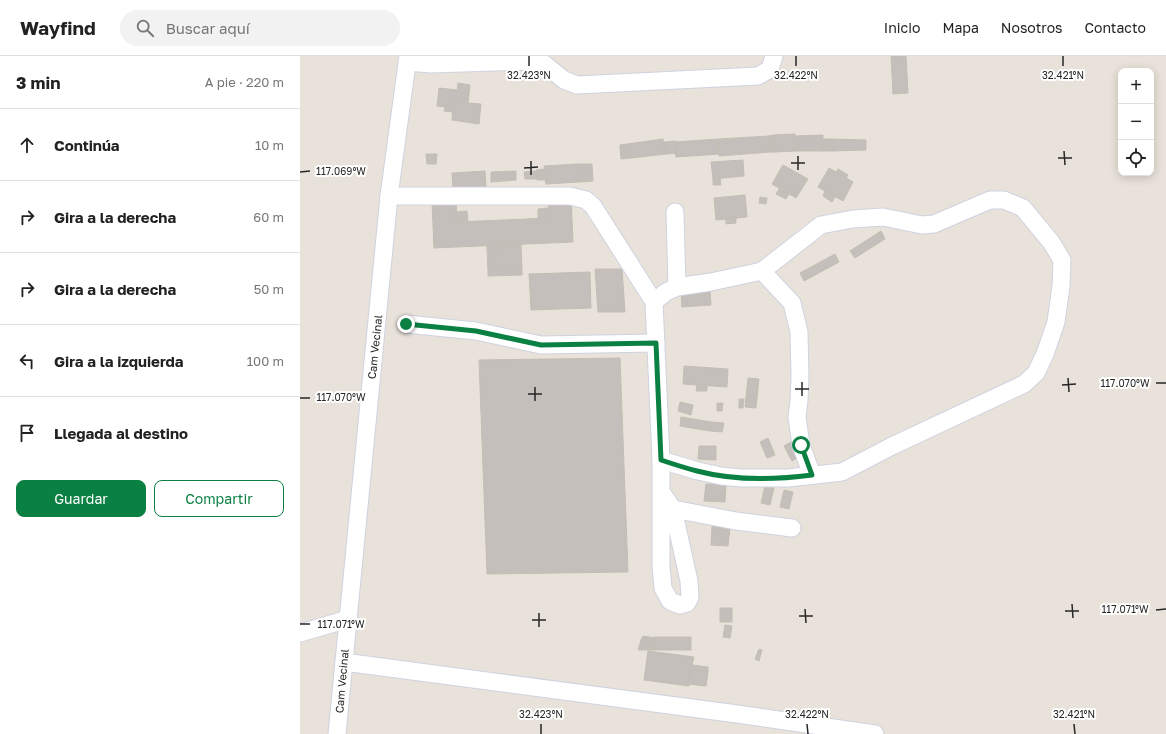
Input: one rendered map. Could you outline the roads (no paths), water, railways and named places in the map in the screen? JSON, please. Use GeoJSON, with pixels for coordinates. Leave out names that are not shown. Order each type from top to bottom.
{"type":"FeatureCollection","features":[{"type":"Feature","properties":{"kind":"street"},"geometry":{"type":"LineString","coordinates":[[407,59],[431,64],[526,61],[543,62],[564,80],[577,85],[758,76],[770,69],[774,56]]}},
{"type":"Feature","properties":{"kind":"street","name":"Cam Vecinal"},"geometry":{"type":"LineString","coordinates":[[337,734],[389,196],[407,59]]}},
{"type":"Feature","properties":{"kind":"street"},"geometry":{"type":"LineString","coordinates":[[389,196],[570,196],[586,200],[593,206],[654,302],[661,460],[661,492],[661,567],[662,588],[670,601],[680,605],[687,602],[690,597],[689,581],[673,509],[661,492]]}},
{"type":"Feature","properties":{"kind":"street"},"geometry":{"type":"LineString","coordinates":[[654,302],[666,292],[676,287],[711,282],[762,271],[821,225],[853,219],[883,217],[922,225],[934,224],[990,200],[1004,200],[1023,208],[1051,242],[1062,260],[1061,286],[1056,322],[1045,354],[1036,373],[1024,384],[892,446],[842,472],[788,478],[741,478],[721,476],[698,471],[661,460]]}},
{"type":"Feature","properties":{"kind":"street"},"geometry":{"type":"LineString","coordinates":[[675,212],[676,287]]}},
{"type":"Feature","properties":{"kind":"street"},"geometry":{"type":"LineString","coordinates":[[762,271],[792,303],[799,332],[799,401],[797,417],[801,445],[812,475]]}},
{"type":"Feature","properties":{"kind":"street"},"geometry":{"type":"LineString","coordinates":[[406,324],[476,331],[541,345],[656,343]]}},
{"type":"Feature","properties":{"kind":"street"},"geometry":{"type":"LineString","coordinates":[[673,509],[736,521],[792,528]]}},
{"type":"Feature","properties":{"kind":"street"},"geometry":{"type":"LineString","coordinates":[[300,633],[348,619]]}},
{"type":"Feature","properties":{"kind":"street"},"geometry":{"type":"LineString","coordinates":[[344,662],[810,729],[875,734]]}}]}
